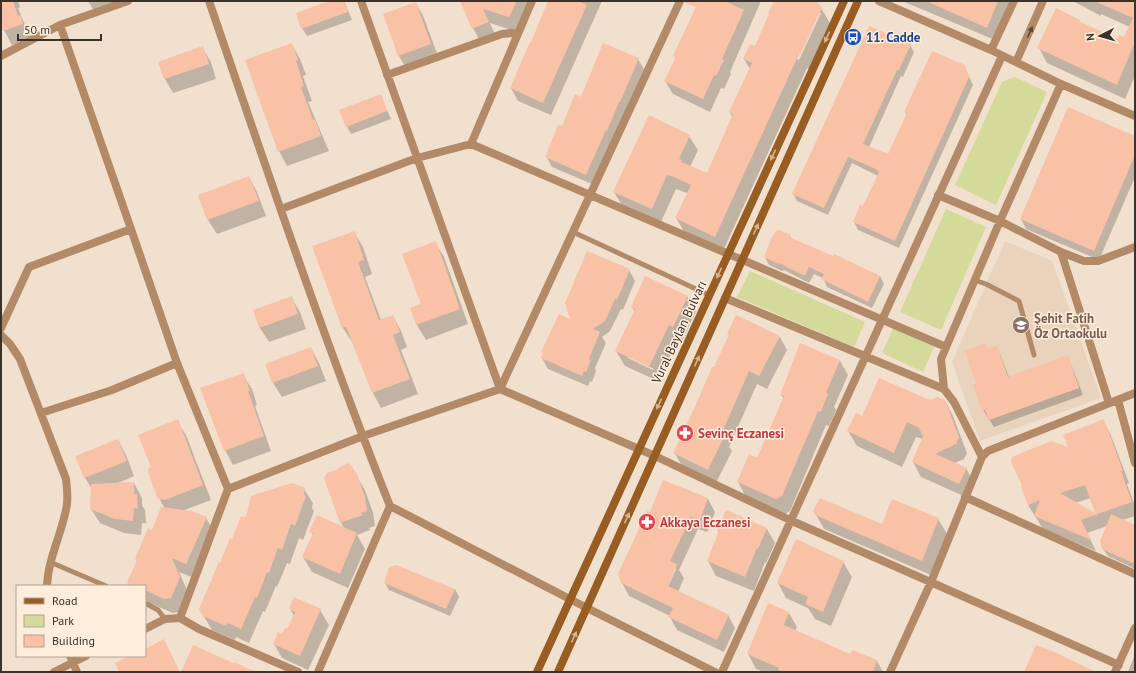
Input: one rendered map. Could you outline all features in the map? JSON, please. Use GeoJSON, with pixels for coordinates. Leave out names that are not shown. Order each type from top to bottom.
{"type":"FeatureCollection","features":[{"type":"Feature","properties":{"kind":"main road","name":"Vural Baylan Bulvarı"},"geometry":{"type":"LineString","coordinates":[[537,672],[844,1]]}},
{"type":"Feature","properties":{"kind":"main road","name":"Vural Baylan Bulvarı"},"geometry":{"type":"LineString","coordinates":[[558,672],[858,1]]}},
{"type":"Feature","properties":{"kind":"street"},"geometry":{"type":"LineString","coordinates":[[1,56],[60,25],[128,1]]}},
{"type":"Feature","properties":{"kind":"street"},"geometry":{"type":"LineString","coordinates":[[209,1],[281,209],[363,436],[390,506],[570,600],[715,672]]}},
{"type":"Feature","properties":{"kind":"street"},"geometry":{"type":"LineString","coordinates":[[360,1],[500,389]]}},
{"type":"Feature","properties":{"kind":"street"},"geometry":{"type":"LineString","coordinates":[[471,144],[532,1]]}},
{"type":"Feature","properties":{"kind":"street"},"geometry":{"type":"LineString","coordinates":[[500,389],[680,1]]}},
{"type":"Feature","properties":{"kind":"street"},"geometry":{"type":"LineString","coordinates":[[879,1],[1135,116]]}},
{"type":"Feature","properties":{"kind":"street"},"geometry":{"type":"LineString","coordinates":[[991,50],[1014,1]]}},
{"type":"Feature","properties":{"kind":"street"},"geometry":{"type":"LineString","coordinates":[[1016,62],[1043,1]]}},
{"type":"Feature","properties":{"kind":"street"},"geometry":{"type":"LineString","coordinates":[[60,25],[178,363],[228,489],[180,618]]}},
{"type":"Feature","properties":{"kind":"street"},"geometry":{"type":"LineString","coordinates":[[387,75],[502,34],[518,34]]}},
{"type":"Feature","properties":{"kind":"street"},"geometry":{"type":"LineString","coordinates":[[722,672],[792,521],[1002,56]]}},
{"type":"Feature","properties":{"kind":"street"},"geometry":{"type":"LineString","coordinates":[[944,390],[941,359],[974,280],[1061,84]]}},
{"type":"Feature","properties":{"kind":"street"},"geometry":{"type":"LineString","coordinates":[[281,209],[417,158],[471,144],[946,347]]}},
{"type":"Feature","properties":{"kind":"street"},"geometry":{"type":"LineString","coordinates":[[938,195],[1000,221],[1061,252],[1084,261],[1098,261],[1135,247]]}},
{"type":"Feature","properties":{"kind":"street"},"geometry":{"type":"LineString","coordinates":[[1,328],[29,267],[130,229]]}},
{"type":"Feature","properties":{"kind":"street"},"geometry":{"type":"LineString","coordinates":[[1061,252],[1109,403]]}},
{"type":"Feature","properties":{"kind":"street"},"geometry":{"type":"LineString","coordinates":[[725,298],[944,390],[954,402],[982,457]]}},
{"type":"Feature","properties":{"kind":"street"},"geometry":{"type":"LineString","coordinates":[[1,336],[10,344],[20,359],[66,479],[68,493],[67,505],[50,562],[47,585]]}},
{"type":"Feature","properties":{"kind":"street"},"geometry":{"type":"LineString","coordinates":[[41,413],[112,390],[178,363]]}},
{"type":"Feature","properties":{"kind":"street"},"geometry":{"type":"LineString","coordinates":[[228,489],[363,436],[500,389],[655,456],[792,521],[931,582],[1117,668],[1135,628]]}},
{"type":"Feature","properties":{"kind":"street"},"geometry":{"type":"LineString","coordinates":[[890,672],[931,582],[982,457],[988,451],[1135,393]]}},
{"type":"Feature","properties":{"kind":"street"},"geometry":{"type":"LineString","coordinates":[[1118,400],[1135,464]]}},
{"type":"Feature","properties":{"kind":"street"},"geometry":{"type":"LineString","coordinates":[[965,497],[1135,574]]}},
{"type":"Feature","properties":{"kind":"street"},"geometry":{"type":"LineString","coordinates":[[318,672],[390,506]]}},
{"type":"Feature","properties":{"kind":"street"},"geometry":{"type":"LineString","coordinates":[[146,628],[165,619],[180,618],[199,629],[298,672]]}},
{"type":"Feature","properties":{"kind":"street"},"geometry":{"type":"LineString","coordinates":[[54,672],[72,659],[77,672]]}},
{"type":"Feature","properties":{"kind":"lane"},"geometry":{"type":"LineString","coordinates":[[573,232],[709,295]]}},
{"type":"Feature","properties":{"kind":"lane"},"geometry":{"type":"LineString","coordinates":[[974,280],[986,284],[1019,301],[1034,355]]}},
{"type":"Feature","properties":{"kind":"lane"},"geometry":{"type":"LineString","coordinates":[[50,562],[104,585]]}},
{"type":"Feature","properties":{"kind":"lane"},"geometry":{"type":"LineString","coordinates":[[146,604],[158,610],[165,619]]}},
{"type":"Feature","properties":{"kind":"shaded area","name":"Şehit Fatih Öz Ortaokulu"},"geometry":{"type":"Polygon","coordinates":[[[1005,241],[1052,261],[1101,398],[980,441],[952,362],[1005,241]]]}},
{"type":"Feature","properties":{"kind":"green space"},"geometry":{"type":"Polygon","coordinates":[[[1015,77],[1047,92],[996,205],[955,185],[1002,82],[1015,77]]]}},
{"type":"Feature","properties":{"kind":"green space"},"geometry":{"type":"Polygon","coordinates":[[[946,209],[986,227],[941,330],[900,312],[946,209]]]}},
{"type":"Feature","properties":{"kind":"green space"},"geometry":{"type":"Polygon","coordinates":[[[750,271],[865,322],[854,347],[737,297],[750,271]]]}},
{"type":"Feature","properties":{"kind":"green space"},"geometry":{"type":"Polygon","coordinates":[[[894,326],[935,345],[923,372],[882,353],[894,326]]]}},
{"type":"Feature","properties":{"kind":"building"},"geometry":{"type":"Polygon","coordinates":[[[1,1],[13,1],[18,16],[21,15],[23,24],[3,31],[1,26],[1,1]]]}},
{"type":"Feature","properties":{"kind":"building"},"geometry":{"type":"Polygon","coordinates":[[[329,1],[344,1],[348,12],[301,29],[296,13],[329,1]]]}},
{"type":"Feature","properties":{"kind":"building"},"geometry":{"type":"Polygon","coordinates":[[[460,1],[517,1],[509,17],[483,9],[489,22],[472,29],[460,1]]]}},
{"type":"Feature","properties":{"kind":"building"},"geometry":{"type":"Polygon","coordinates":[[[548,1],[578,1],[587,5],[543,103],[510,88],[548,1]]]}},
{"type":"Feature","properties":{"kind":"building"},"geometry":{"type":"Polygon","coordinates":[[[685,1],[725,1],[744,10],[722,59],[724,60],[716,76],[714,75],[703,99],[664,81],[676,57],[673,56],[696,7],[685,3],[685,1]]]}},
{"type":"Feature","properties":{"kind":"building"},"geometry":{"type":"Polygon","coordinates":[[[774,1],[817,1],[822,8],[800,55],[799,54],[715,237],[675,218],[691,185],[674,177],[667,175],[652,209],[613,192],[649,115],[690,135],[679,159],[682,160],[681,162],[707,173],[733,114],[729,112],[752,63],[743,59],[750,44],[755,46],[774,1]]]}},
{"type":"Feature","properties":{"kind":"building"},"geometry":{"type":"Polygon","coordinates":[[[926,1],[998,1],[987,28],[926,1]]]}},
{"type":"Feature","properties":{"kind":"building"},"geometry":{"type":"Polygon","coordinates":[[[1094,1],[1135,1],[1135,42],[1117,85],[1037,48],[1056,8],[1117,39],[1119,35],[1124,37],[1133,18],[1094,1]]]}},
{"type":"Feature","properties":{"kind":"building"},"geometry":{"type":"Polygon","coordinates":[[[416,2],[431,44],[398,56],[383,14],[416,2]]]}},
{"type":"Feature","properties":{"kind":"building"},"geometry":{"type":"Polygon","coordinates":[[[869,26],[911,44],[899,70],[897,70],[863,144],[888,154],[907,113],[904,112],[932,51],[965,65],[969,77],[895,241],[853,222],[860,205],[863,206],[879,172],[876,169],[848,157],[824,208],[792,194],[869,26]]]}},
{"type":"Feature","properties":{"kind":"building"},"geometry":{"type":"Polygon","coordinates":[[[292,43],[298,60],[296,61],[304,86],[301,87],[313,120],[315,119],[321,136],[278,152],[245,60],[292,43]]]}},
{"type":"Feature","properties":{"kind":"building"},"geometry":{"type":"Polygon","coordinates":[[[603,43],[639,58],[586,175],[545,157],[558,125],[562,126],[575,94],[581,97],[603,43]]]}},
{"type":"Feature","properties":{"kind":"building"},"geometry":{"type":"Polygon","coordinates":[[[203,46],[209,64],[164,79],[158,62],[203,46]]]}},
{"type":"Feature","properties":{"kind":"building"},"geometry":{"type":"Polygon","coordinates":[[[381,94],[387,111],[346,127],[339,110],[381,94]]]}},
{"type":"Feature","properties":{"kind":"building"},"geometry":{"type":"Polygon","coordinates":[[[1068,107],[1135,136],[1135,155],[1094,251],[1020,219],[1068,107]]]}},
{"type":"Feature","properties":{"kind":"building"},"geometry":{"type":"Polygon","coordinates":[[[249,176],[259,201],[207,220],[198,195],[249,176]]]}},
{"type":"Feature","properties":{"kind":"building"},"geometry":{"type":"Polygon","coordinates":[[[779,230],[791,235],[789,237],[833,256],[834,254],[880,276],[868,302],[821,279],[824,274],[809,267],[805,276],[764,257],[772,237],[776,231],[779,230]]]}},
{"type":"Feature","properties":{"kind":"building"},"geometry":{"type":"Polygon","coordinates":[[[355,231],[364,260],[358,262],[379,320],[393,315],[400,332],[393,335],[410,379],[372,393],[346,327],[342,328],[312,246],[355,231]]]}},
{"type":"Feature","properties":{"kind":"building"},"geometry":{"type":"Polygon","coordinates":[[[436,241],[460,309],[416,325],[410,308],[421,304],[402,254],[436,241]]]}},
{"type":"Feature","properties":{"kind":"building"},"geometry":{"type":"Polygon","coordinates":[[[587,251],[630,269],[617,300],[615,299],[605,321],[593,329],[600,332],[589,359],[591,360],[586,372],[584,371],[582,376],[541,358],[543,353],[541,352],[559,314],[570,319],[565,303],[587,251]]]}},
{"type":"Feature","properties":{"kind":"building"},"geometry":{"type":"Polygon","coordinates":[[[645,276],[688,296],[673,327],[669,325],[649,367],[615,351],[635,309],[631,307],[645,276]]]}},
{"type":"Feature","properties":{"kind":"building"},"geometry":{"type":"Polygon","coordinates":[[[292,296],[298,314],[259,328],[253,310],[292,296]]]}},
{"type":"Feature","properties":{"kind":"building"},"geometry":{"type":"Polygon","coordinates":[[[736,315],[780,336],[759,376],[749,371],[721,435],[724,437],[708,470],[673,453],[712,367],[714,367],[729,335],[727,334],[736,315]]]}},
{"type":"Feature","properties":{"kind":"building"},"geometry":{"type":"Polygon","coordinates":[[[800,343],[840,360],[826,393],[828,394],[821,412],[818,411],[782,496],[776,499],[737,482],[749,454],[757,458],[784,396],[780,395],[800,343]]]}},
{"type":"Feature","properties":{"kind":"building"},"geometry":{"type":"Polygon","coordinates":[[[986,343],[988,349],[997,346],[1008,377],[1068,355],[1079,388],[989,420],[985,410],[982,411],[973,385],[976,384],[965,351],[986,343]]]}},
{"type":"Feature","properties":{"kind":"building"},"geometry":{"type":"Polygon","coordinates":[[[311,347],[318,366],[272,383],[265,364],[311,347]]]}},
{"type":"Feature","properties":{"kind":"building"},"geometry":{"type":"Polygon","coordinates":[[[244,373],[250,391],[248,391],[264,436],[224,451],[200,388],[244,373]]]}},
{"type":"Feature","properties":{"kind":"building"},"geometry":{"type":"Polygon","coordinates":[[[879,378],[930,400],[937,397],[945,400],[959,437],[956,444],[935,454],[967,468],[959,484],[912,462],[923,436],[919,428],[907,422],[894,453],[847,431],[856,413],[862,416],[879,378]]]}},
{"type":"Feature","properties":{"kind":"building"},"geometry":{"type":"Polygon","coordinates":[[[178,419],[203,485],[165,500],[158,499],[148,472],[148,468],[151,467],[138,435],[178,419]]]}},
{"type":"Feature","properties":{"kind":"building"},"geometry":{"type":"Polygon","coordinates":[[[1104,419],[1123,471],[1121,471],[1132,502],[1081,520],[1091,540],[1034,516],[1040,500],[1028,505],[1021,487],[1022,486],[1011,462],[1012,457],[1051,441],[1068,447],[1063,435],[1104,419]],[[1085,485],[1060,493],[1095,513],[1085,485]]]}},
{"type":"Feature","properties":{"kind":"building"},"geometry":{"type":"Polygon","coordinates":[[[118,439],[127,461],[84,478],[75,456],[118,439]]]}},
{"type":"Feature","properties":{"kind":"building"},"geometry":{"type":"Polygon","coordinates":[[[349,463],[357,474],[365,497],[367,511],[361,513],[363,515],[340,523],[324,478],[327,473],[349,463]]]}},
{"type":"Feature","properties":{"kind":"building"},"geometry":{"type":"Polygon","coordinates":[[[663,480],[708,498],[700,520],[691,517],[670,561],[677,564],[668,586],[729,615],[717,640],[668,617],[673,608],[621,583],[618,574],[647,511],[650,512],[663,480]]]}},
{"type":"Feature","properties":{"kind":"building"},"geometry":{"type":"Polygon","coordinates":[[[134,482],[134,494],[137,494],[138,509],[134,508],[133,521],[115,519],[90,509],[91,484],[134,482]]]}},
{"type":"Feature","properties":{"kind":"building"},"geometry":{"type":"Polygon","coordinates":[[[292,483],[305,488],[304,495],[306,496],[295,526],[291,524],[282,550],[278,548],[269,573],[267,572],[257,598],[255,597],[241,629],[228,623],[226,626],[203,616],[199,609],[230,538],[232,539],[241,516],[246,517],[251,496],[292,483]]]}},
{"type":"Feature","properties":{"kind":"building"},"geometry":{"type":"Polygon","coordinates":[[[820,498],[882,524],[892,499],[939,518],[922,561],[815,515],[813,511],[820,498]]]}},
{"type":"Feature","properties":{"kind":"building"},"geometry":{"type":"Polygon","coordinates":[[[161,507],[191,511],[207,517],[186,564],[172,558],[180,577],[171,598],[164,599],[146,590],[146,585],[132,585],[127,583],[148,528],[152,530],[161,507]]]}},
{"type":"Feature","properties":{"kind":"building"},"geometry":{"type":"Polygon","coordinates":[[[726,510],[767,528],[745,577],[707,561],[726,510]]]}},
{"type":"Feature","properties":{"kind":"building"},"geometry":{"type":"Polygon","coordinates":[[[1111,514],[1135,525],[1135,558],[1133,563],[1102,549],[1100,541],[1111,514]]]}},
{"type":"Feature","properties":{"kind":"building"},"geometry":{"type":"Polygon","coordinates":[[[317,515],[357,533],[340,574],[302,557],[313,533],[309,531],[317,515]]]}},
{"type":"Feature","properties":{"kind":"building"},"geometry":{"type":"Polygon","coordinates":[[[796,539],[844,561],[823,612],[805,604],[808,597],[777,583],[796,539]]]}},
{"type":"Feature","properties":{"kind":"building"},"geometry":{"type":"Polygon","coordinates":[[[396,565],[455,589],[446,609],[384,583],[389,567],[396,565]]]}},
{"type":"Feature","properties":{"kind":"building"},"geometry":{"type":"Polygon","coordinates":[[[294,597],[321,609],[300,656],[273,644],[278,632],[282,634],[285,628],[287,629],[295,612],[289,609],[294,597]]]}},
{"type":"Feature","properties":{"kind":"building"},"geometry":{"type":"Polygon","coordinates":[[[768,603],[789,612],[784,625],[850,654],[852,650],[877,660],[873,672],[784,672],[778,670],[779,668],[747,654],[768,603]]]}},
{"type":"Feature","properties":{"kind":"building"},"geometry":{"type":"Polygon","coordinates":[[[164,639],[180,672],[119,672],[115,663],[127,657],[146,657],[146,648],[164,639]]]}},
{"type":"Feature","properties":{"kind":"building"},"geometry":{"type":"Polygon","coordinates":[[[193,645],[233,663],[234,662],[256,672],[181,672],[193,645]]]}},
{"type":"Feature","properties":{"kind":"building"},"geometry":{"type":"Polygon","coordinates":[[[1036,645],[1052,651],[1096,672],[1024,672],[1036,645]]]}},
{"type":"Feature","properties":{"kind":"place","name":"11. Cadde"},"geometry":{"type":"Point","coordinates":[853,37]}},
{"type":"Feature","properties":{"kind":"place","name":"Şehit Fatih Öz Ortaokulu"},"geometry":{"type":"Point","coordinates":[1021,325]}},
{"type":"Feature","properties":{"kind":"place","name":"Sevinç Eczanesi"},"geometry":{"type":"Point","coordinates":[685,433]}},
{"type":"Feature","properties":{"kind":"place","name":"Akkaya Eczanesi"},"geometry":{"type":"Point","coordinates":[647,522]}}]}
